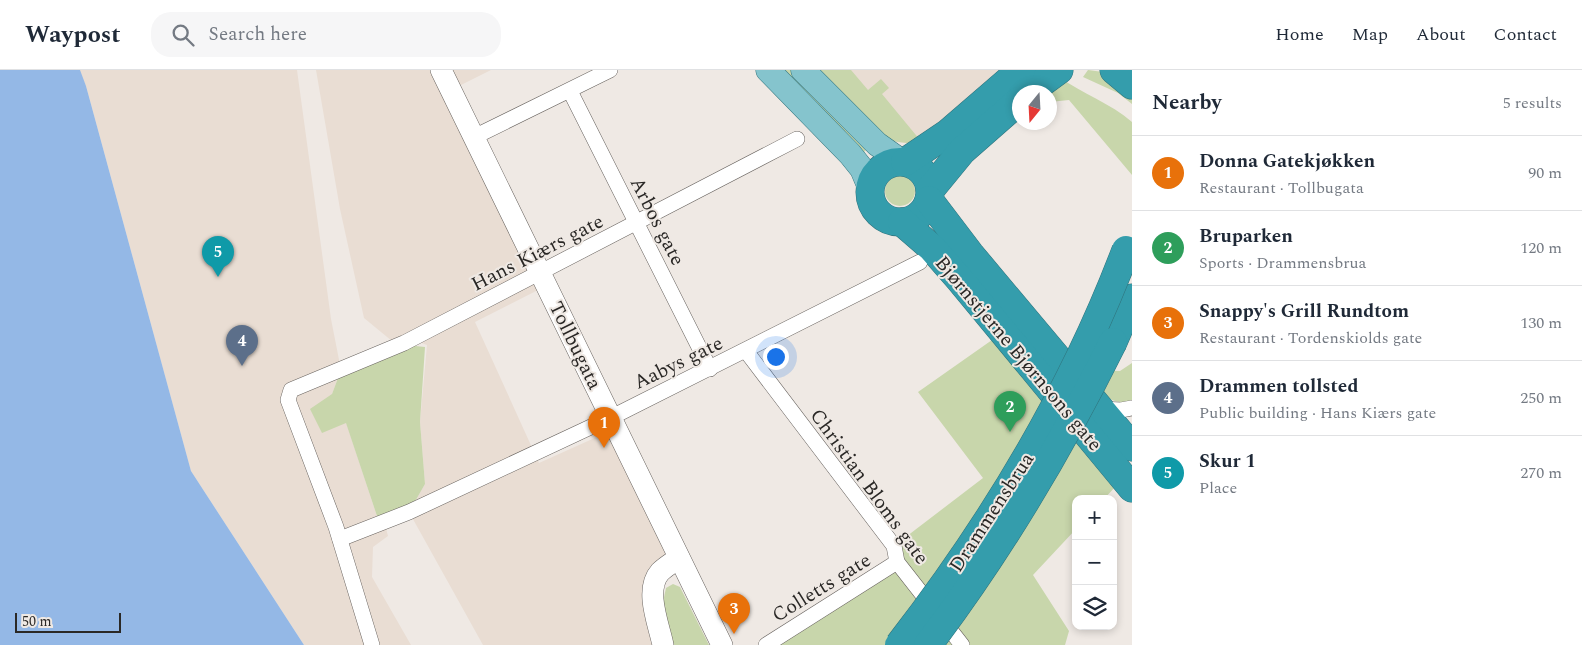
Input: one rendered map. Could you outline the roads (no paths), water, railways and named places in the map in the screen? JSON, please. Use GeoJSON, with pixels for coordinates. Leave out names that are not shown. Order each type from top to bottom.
{"type":"FeatureCollection","features":[{"type":"Feature","properties":{"kind":"highway"},"geometry":{"type":"LineString","coordinates":[[1012,108],[962,151],[930,195],[921,213],[902,222],[891,221],[874,208],[870,198],[871,181],[880,168],[886,164],[903,162],[948,133],[1021,70]]}},
{"type":"Feature","properties":{"kind":"highway"},"geometry":{"type":"LineString","coordinates":[[1039,85],[1058,70]]}},
{"type":"Feature","properties":{"kind":"highway"},"geometry":{"type":"LineString","coordinates":[[1114,70],[1132,85]]}},
{"type":"Feature","properties":{"kind":"highway"},"geometry":{"type":"LineString","coordinates":[[903,162],[920,169],[929,182],[930,195]]}},
{"type":"Feature","properties":{"kind":"highway","name":"Bjørnstjerne Bjørnsons gate"},"geometry":{"type":"LineString","coordinates":[[930,195],[970,254],[1101,409],[1121,438],[1132,488]]}},
{"type":"Feature","properties":{"kind":"highway","name":"Bjørnstjerne Bjørnsons gate"},"geometry":{"type":"LineString","coordinates":[[902,222],[932,248],[954,274],[1121,438]]}},
{"type":"Feature","properties":{"kind":"highway","name":"Drammensbrua"},"geometry":{"type":"LineString","coordinates":[[899,645],[960,562],[1032,450],[1081,357],[1113,286],[1132,234]]}},
{"type":"Feature","properties":{"kind":"highway","name":"Drammensbrua"},"geometry":{"type":"LineString","coordinates":[[928,645],[1001,542],[1051,462],[1091,388],[1132,298]]}},
{"type":"Feature","properties":{"kind":"main road","name":"Tollbugata"},"geometry":{"type":"LineString","coordinates":[[441,70],[722,645]]}},
{"type":"Feature","properties":{"kind":"main road"},"geometry":{"type":"LineString","coordinates":[[768,70],[850,154],[862,169],[870,188]]}},
{"type":"Feature","properties":{"kind":"main road"},"geometry":{"type":"LineString","coordinates":[[803,70],[878,144],[903,162]]}},
{"type":"Feature","properties":{"kind":"main road"},"geometry":{"type":"LineString","coordinates":[[663,645],[653,585],[660,573],[679,558]]}},
{"type":"Feature","properties":{"kind":"street"},"geometry":{"type":"LineString","coordinates":[[474,137],[610,70]]}},
{"type":"Feature","properties":{"kind":"street","name":"Arbos gate"},"geometry":{"type":"LineString","coordinates":[[570,91],[710,369]]}},
{"type":"Feature","properties":{"kind":"street","name":"Hans Kiærs gate"},"geometry":{"type":"LineString","coordinates":[[340,539],[288,400],[292,390],[398,346],[797,139]]}},
{"type":"Feature","properties":{"kind":"street","name":"Aabys gate"},"geometry":{"type":"LineString","coordinates":[[340,539],[409,512],[612,418],[746,352],[920,262]]}},
{"type":"Feature","properties":{"kind":"street","name":"Christian Bloms gate"},"geometry":{"type":"LineString","coordinates":[[746,352],[894,546],[897,562],[962,645]]}},
{"type":"Feature","properties":{"kind":"street"},"geometry":{"type":"LineString","coordinates":[[1101,409],[1121,410],[1132,408]]}},
{"type":"Feature","properties":{"kind":"street"},"geometry":{"type":"LineString","coordinates":[[340,539],[372,645]]}},
{"type":"Feature","properties":{"kind":"street","name":"Colletts gate"},"geometry":{"type":"LineString","coordinates":[[766,645],[897,562]]}},
{"type":"Feature","properties":{"kind":"water"},"geometry":{"type":"Polygon","coordinates":[[[0,70],[80,70],[86,86],[191,471],[304,645],[0,645],[0,70]]]}},
{"type":"Feature","properties":{"kind":"place","name":"Skur 1"},"geometry":{"type":"Point","coordinates":[218,277]}},
{"type":"Feature","properties":{"kind":"place","name":"Drammen tollsted"},"geometry":{"type":"Point","coordinates":[242,366]}},
{"type":"Feature","properties":{"kind":"place","name":"Bruparken"},"geometry":{"type":"Point","coordinates":[1010,432]}},
{"type":"Feature","properties":{"kind":"place","name":"Donna Gatekjøkken"},"geometry":{"type":"Point","coordinates":[604,448]}},
{"type":"Feature","properties":{"kind":"place","name":"Snappy's Grill Rundtom"},"geometry":{"type":"Point","coordinates":[734,634]}}]}
